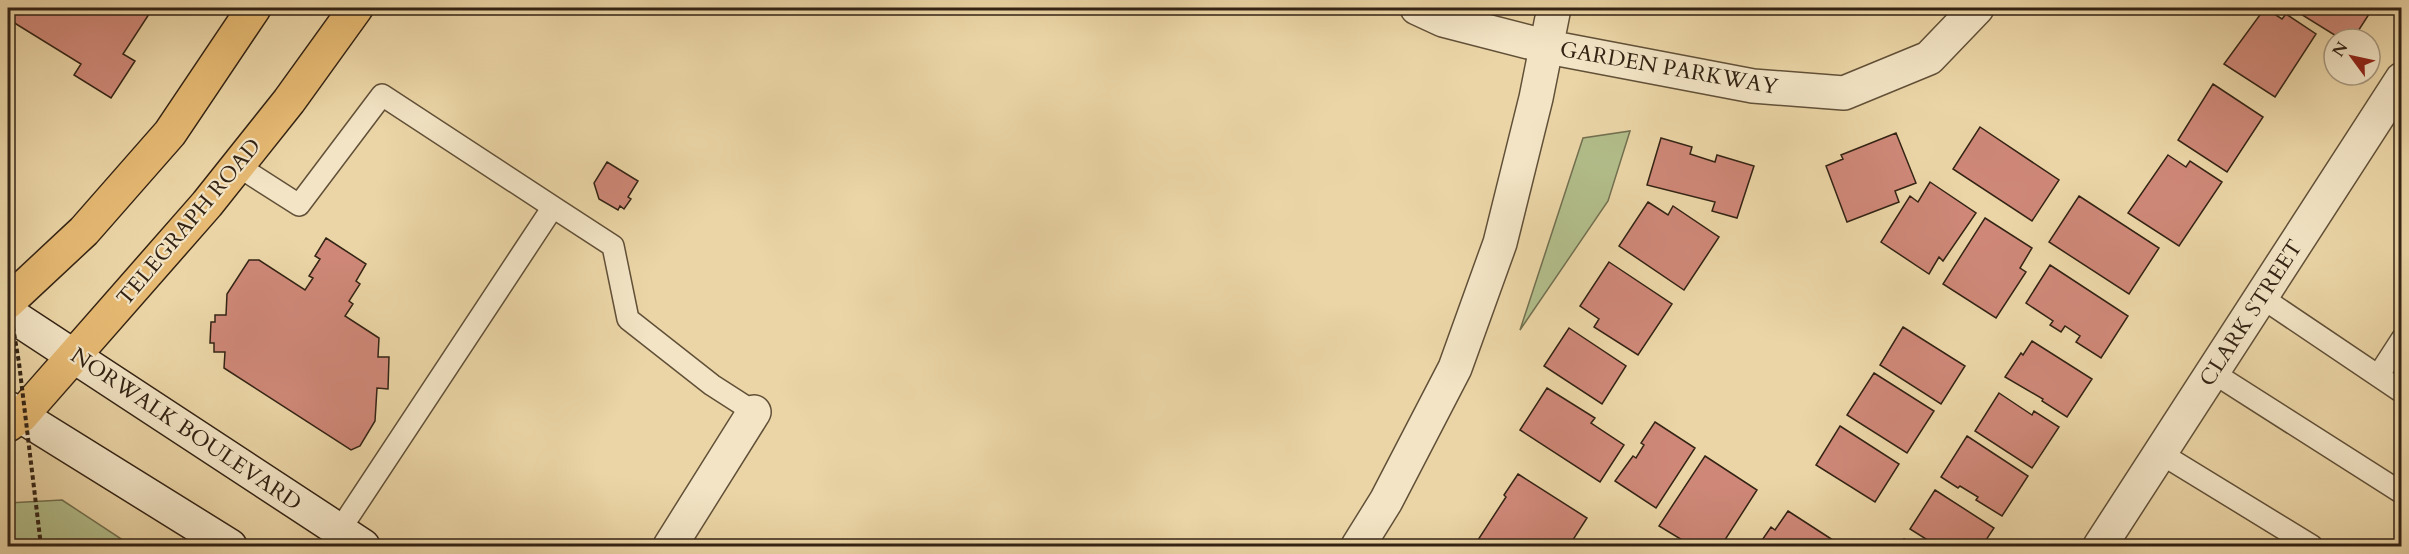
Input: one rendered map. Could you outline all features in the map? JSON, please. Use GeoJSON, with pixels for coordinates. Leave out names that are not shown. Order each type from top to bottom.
{"type":"FeatureCollection","features":[{"type":"Feature","properties":{"kind":"main road"},"geometry":{"type":"LineString","coordinates":[[8,300],[84,231],[170,133],[255,8]]}},
{"type":"Feature","properties":{"kind":"main road","name":"TELEGRAPH ROAD"},"geometry":{"type":"LineString","coordinates":[[12,416],[75,356],[207,204],[289,101],[356,8]]}},
{"type":"Feature","properties":{"kind":"street","name":"GARDEN PARKWAY"},"geometry":{"type":"LineString","coordinates":[[1417,8],[1443,20],[1548,47],[1753,86],[1844,93],[1929,58],[1977,8]]}},
{"type":"Feature","properties":{"kind":"street"},"geometry":{"type":"LineString","coordinates":[[1358,546],[1386,501],[1455,368],[1500,243],[1548,47],[1554,8]]}},
{"type":"Feature","properties":{"kind":"street","name":"CLARK STREET"},"geometry":{"type":"LineString","coordinates":[[2100,546],[2401,79]]}},
{"type":"Feature","properties":{"kind":"street","name":"NORWALK BOULEVARD"},"geometry":{"type":"LineString","coordinates":[[8,313],[351,538]]}},
{"type":"Feature","properties":{"kind":"street"},"geometry":{"type":"LineString","coordinates":[[670,546],[754,412]]}},
{"type":"Feature","properties":{"kind":"street"},"geometry":{"type":"LineString","coordinates":[[12,416],[230,546]]}},
{"type":"Feature","properties":{"kind":"lane"},"geometry":{"type":"LineString","coordinates":[[237,165],[299,205],[382,95],[614,246],[628,319],[712,385],[754,412]]}},
{"type":"Feature","properties":{"kind":"lane"},"geometry":{"type":"LineString","coordinates":[[351,538],[553,207]]}},
{"type":"Feature","properties":{"kind":"lane"},"geometry":{"type":"LineString","coordinates":[[2261,297],[2402,392]]}},
{"type":"Feature","properties":{"kind":"lane"},"geometry":{"type":"LineString","coordinates":[[2378,376],[2402,339]]}},
{"type":"Feature","properties":{"kind":"lane"},"geometry":{"type":"LineString","coordinates":[[2212,372],[2402,493]]}},
{"type":"Feature","properties":{"kind":"lane"},"geometry":{"type":"LineString","coordinates":[[2160,453],[2312,546]]}},
{"type":"Feature","properties":{"kind":"path"},"geometry":{"type":"LineString","coordinates":[[8,300],[19,363],[40,546]]}},
{"type":"Feature","properties":{"kind":"green space"},"geometry":{"type":"Polygon","coordinates":[[[1630,131],[1608,201],[1520,330],[1583,138],[1630,131]]]}},
{"type":"Feature","properties":{"kind":"green space"},"geometry":{"type":"Polygon","coordinates":[[[62,500],[132,546],[8,546],[8,503],[62,500]]]}},
{"type":"Feature","properties":{"kind":"building"},"geometry":{"type":"Polygon","coordinates":[[[8,8],[153,8],[123,54],[135,61],[111,98],[74,75],[81,64],[8,19],[8,8]]]}},
{"type":"Feature","properties":{"kind":"building"},"geometry":{"type":"Polygon","coordinates":[[[2265,8],[2282,19],[2286,14],[2316,34],[2275,97],[2224,64],[2265,8]]]}},
{"type":"Feature","properties":{"kind":"building"},"geometry":{"type":"Polygon","coordinates":[[[2291,8],[2373,8],[2361,27],[2322,27],[2291,8]]]}},
{"type":"Feature","properties":{"kind":"building"},"geometry":{"type":"Polygon","coordinates":[[[2213,84],[2263,117],[2227,172],[2178,140],[2213,84]]]}},
{"type":"Feature","properties":{"kind":"building"},"geometry":{"type":"Polygon","coordinates":[[[1980,127],[2059,180],[2032,221],[1953,169],[1980,127]]]}},
{"type":"Feature","properties":{"kind":"building"},"geometry":{"type":"Polygon","coordinates":[[[1896,133],[1916,183],[1895,191],[1899,202],[1847,222],[1826,166],[1843,159],[1841,155],[1896,133]]]}},
{"type":"Feature","properties":{"kind":"building"},"geometry":{"type":"Polygon","coordinates":[[[1661,138],[1692,147],[1690,154],[1715,162],[1717,155],[1754,166],[1737,218],[1712,211],[1715,202],[1647,185],[1661,138]]]}},
{"type":"Feature","properties":{"kind":"building"},"geometry":{"type":"Polygon","coordinates":[[[2168,155],[2186,167],[2190,161],[2222,182],[2179,246],[2128,213],[2168,155]]]}},
{"type":"Feature","properties":{"kind":"building"},"geometry":{"type":"Polygon","coordinates":[[[607,162],[638,181],[624,209],[620,206],[618,210],[599,199],[594,183],[607,162]]]}},
{"type":"Feature","properties":{"kind":"building"},"geometry":{"type":"Polygon","coordinates":[[[1930,182],[1976,213],[1943,261],[1939,257],[1929,274],[1881,242],[1910,196],[1918,202],[1930,182]]]}},
{"type":"Feature","properties":{"kind":"building"},"geometry":{"type":"Polygon","coordinates":[[[2079,196],[2159,248],[2129,294],[2049,242],[2079,196]]]}},
{"type":"Feature","properties":{"kind":"building"},"geometry":{"type":"Polygon","coordinates":[[[1648,202],[1668,215],[1673,206],[1719,237],[1684,290],[1619,246],[1648,202]]]}},
{"type":"Feature","properties":{"kind":"building"},"geometry":{"type":"Polygon","coordinates":[[[1985,218],[2032,248],[2020,268],[2026,272],[1996,318],[1943,284],[1985,218]]]}},
{"type":"Feature","properties":{"kind":"building"},"geometry":{"type":"Polygon","coordinates":[[[326,238],[366,264],[356,281],[360,284],[349,301],[353,304],[345,316],[379,338],[378,357],[389,357],[388,389],[377,388],[375,421],[360,446],[351,450],[224,368],[225,352],[214,352],[214,343],[210,343],[211,322],[215,322],[215,315],[226,315],[227,294],[249,260],[259,260],[305,290],[313,278],[309,276],[320,259],[315,256],[326,238]]]}},
{"type":"Feature","properties":{"kind":"building"},"geometry":{"type":"Polygon","coordinates":[[[1609,262],[1672,304],[1638,355],[1594,327],[1599,319],[1580,306],[1609,262]]]}},
{"type":"Feature","properties":{"kind":"building"},"geometry":{"type":"Polygon","coordinates":[[[2050,265],[2128,316],[2101,358],[2076,342],[2080,336],[2065,326],[2061,332],[2050,325],[2053,321],[2026,303],[2050,265]]]}},
{"type":"Feature","properties":{"kind":"building"},"geometry":{"type":"Polygon","coordinates":[[[1903,327],[1965,366],[1941,404],[1880,365],[1903,327]]]}},
{"type":"Feature","properties":{"kind":"building"},"geometry":{"type":"Polygon","coordinates":[[[1569,328],[1626,366],[1602,404],[1544,366],[1569,328]]]}},
{"type":"Feature","properties":{"kind":"building"},"geometry":{"type":"Polygon","coordinates":[[[2032,341],[2092,379],[2067,417],[2042,401],[2043,399],[2005,377],[2032,341]]]}},
{"type":"Feature","properties":{"kind":"building"},"geometry":{"type":"Polygon","coordinates":[[[1874,373],[1934,411],[1907,453],[1847,415],[1874,373]]]}},
{"type":"Feature","properties":{"kind":"building"},"geometry":{"type":"Polygon","coordinates":[[[1547,388],[1595,418],[1591,423],[1624,445],[1600,482],[1520,430],[1547,388]]]}},
{"type":"Feature","properties":{"kind":"building"},"geometry":{"type":"Polygon","coordinates":[[[1999,393],[2032,415],[2034,411],[2059,427],[2032,468],[1975,431],[1999,393]]]}},
{"type":"Feature","properties":{"kind":"building"},"geometry":{"type":"Polygon","coordinates":[[[1655,422],[1695,448],[1656,508],[1615,481],[1633,456],[1636,458],[1644,445],[1641,443],[1655,422]]]}},
{"type":"Feature","properties":{"kind":"building"},"geometry":{"type":"Polygon","coordinates":[[[1840,426],[1899,464],[1875,502],[1816,465],[1840,426]]]}},
{"type":"Feature","properties":{"kind":"building"},"geometry":{"type":"Polygon","coordinates":[[[1967,436],[2028,476],[2002,516],[1976,500],[1978,497],[1941,477],[1967,436]]]}},
{"type":"Feature","properties":{"kind":"building"},"geometry":{"type":"Polygon","coordinates":[[[1705,456],[1757,490],[1721,546],[1692,546],[1659,526],[1705,456]]]}},
{"type":"Feature","properties":{"kind":"building"},"geometry":{"type":"Polygon","coordinates":[[[1518,474],[1587,518],[1569,546],[1474,546],[1518,474]]]}},
{"type":"Feature","properties":{"kind":"building"},"geometry":{"type":"Polygon","coordinates":[[[1935,490],[1994,528],[1982,546],[1937,546],[1910,529],[1935,490]]]}},
{"type":"Feature","properties":{"kind":"building"},"geometry":{"type":"Polygon","coordinates":[[[1788,511],[1839,544],[1837,546],[1758,546],[1771,527],[1775,530],[1788,511]]]}},
{"type":"Feature","properties":{"kind":"building"},"geometry":{"type":"Polygon","coordinates":[[[1904,539],[1915,546],[1900,546],[1904,539]]]}},
{"type":"Feature","properties":{"kind":"building"},"geometry":{"type":"Polygon","coordinates":[[[1626,541],[1636,546],[1623,546],[1626,541]]]}}]}
